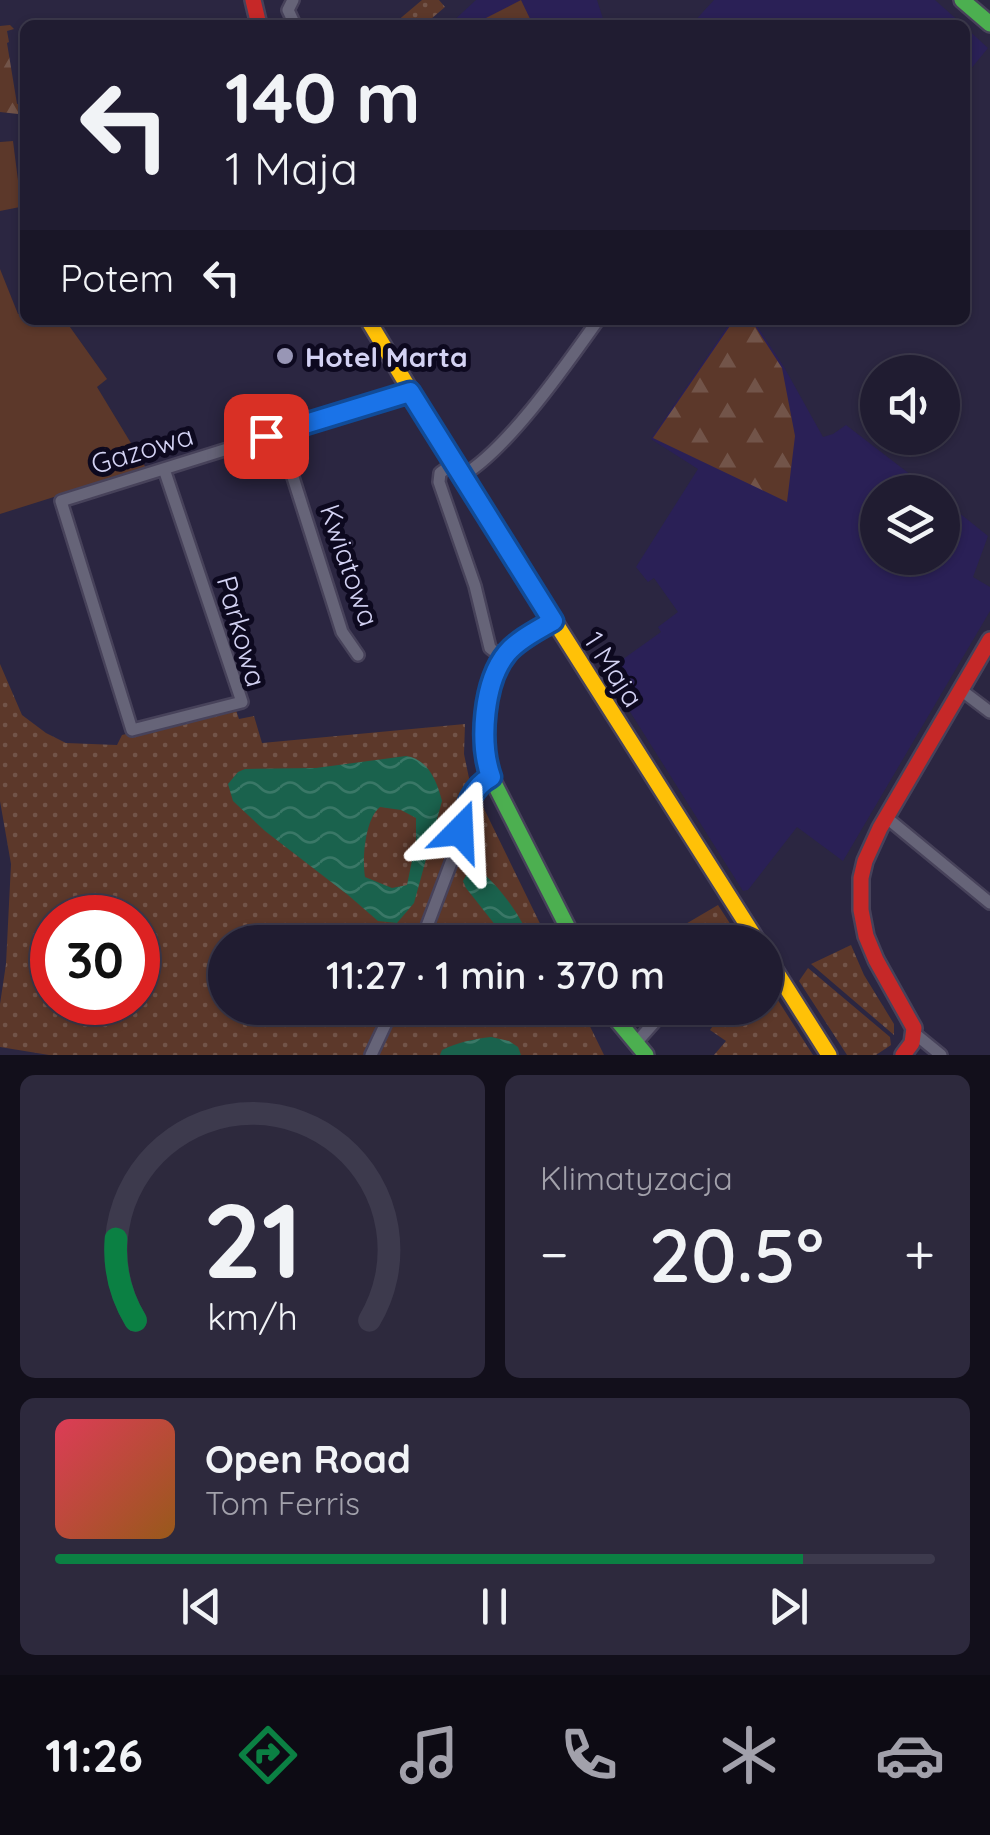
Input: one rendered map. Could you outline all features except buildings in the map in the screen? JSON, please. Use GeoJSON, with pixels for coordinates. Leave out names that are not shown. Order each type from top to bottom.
{"type":"FeatureCollection","features":[{"type":"Feature","properties":{"kind":"street"},"geometry":{"type":"LineString","coordinates":[[962,0],[990,24]]}},
{"type":"Feature","properties":{"kind":"street","name":"1 Maja"},"geometry":{"type":"LineString","coordinates":[[371,325],[747,925]]}},
{"type":"Feature","properties":{"kind":"street"},"geometry":{"type":"LineString","coordinates":[[503,658],[490,648],[475,586],[440,487],[440,473],[472,470],[511,432],[595,325]]}},
{"type":"Feature","properties":{"kind":"street","name":"Gazowa"},"geometry":{"type":"LineString","coordinates":[[60,501],[410,392]]}},
{"type":"Feature","properties":{"kind":"street","name":"Kwiatowa"},"geometry":{"type":"LineString","coordinates":[[279,433],[342,632],[358,655]]}},
{"type":"Feature","properties":{"kind":"street","name":"Parkowa"},"geometry":{"type":"LineString","coordinates":[[60,501],[132,730],[242,702],[164,469]]}},
{"type":"Feature","properties":{"kind":"street"},"geometry":{"type":"LineString","coordinates":[[553,621],[515,645],[503,658],[491,688],[484,745],[491,777],[565,925]]}},
{"type":"Feature","properties":{"kind":"street"},"geometry":{"type":"LineString","coordinates":[[941,1055],[912,1025],[874,958],[861,916],[859,892],[865,862],[887,818],[990,640]]}},
{"type":"Feature","properties":{"kind":"street"},"geometry":{"type":"LineString","coordinates":[[961,690],[990,712]]}},
{"type":"Feature","properties":{"kind":"street"},"geometry":{"type":"LineString","coordinates":[[427,925],[468,802],[479,784],[491,777]]}},
{"type":"Feature","properties":{"kind":"street"},"geometry":{"type":"LineString","coordinates":[[887,818],[990,903]]}},
{"type":"Feature","properties":{"kind":"street"},"geometry":{"type":"LineString","coordinates":[[783,983],[828,1055]]}},
{"type":"Feature","properties":{"kind":"street"},"geometry":{"type":"LineString","coordinates":[[371,1055],[385,1025]]}},
{"type":"Feature","properties":{"kind":"street"},"geometry":{"type":"LineString","coordinates":[[620,1025],[641,1050],[656,1025]]}},
{"type":"Feature","properties":{"kind":"street"},"geometry":{"type":"LineString","coordinates":[[904,1055],[912,1044],[912,1025]]}},
{"type":"Feature","properties":{"kind":"shaded area"},"geometry":{"type":"Polygon","coordinates":[[[476,0],[597,0],[603,20],[454,20],[476,0]]]}},
{"type":"Feature","properties":{"kind":"shaded area"},"geometry":{"type":"Polygon","coordinates":[[[714,0],[935,0],[957,20],[696,20],[714,0]]]}},
{"type":"Feature","properties":{"kind":"shaded area"},"geometry":{"type":"Polygon","coordinates":[[[970,32],[988,48],[970,70],[970,32]]]}},
{"type":"Feature","properties":{"kind":"shaded area"},"geometry":{"type":"Polygon","coordinates":[[[729,325],[756,325],[823,437],[846,425],[860,436],[860,455],[885,455],[911,475],[860,475],[860,575],[960,575],[960,514],[988,536],[973,577],[990,587],[990,611],[843,861],[797,827],[748,890],[743,891],[605,672],[661,632],[658,627],[678,612],[654,578],[648,582],[636,567],[698,469],[651,439],[729,325]]]}},
{"type":"Feature","properties":{"kind":"green space"},"geometry":{"type":"Polygon","coordinates":[[[422,0],[439,0],[445,7],[430,20],[398,20],[422,0]]]}},
{"type":"Feature","properties":{"kind":"green space"},"geometry":{"type":"Polygon","coordinates":[[[521,0],[531,20],[484,20],[521,0]]]}},
{"type":"Feature","properties":{"kind":"green space"},"geometry":{"type":"Polygon","coordinates":[[[10,25],[14,29],[7,31],[7,43],[17,104],[20,104],[18,114],[0,112],[0,26],[10,25]]]}},
{"type":"Feature","properties":{"kind":"green space"},"geometry":{"type":"Polygon","coordinates":[[[13,141],[20,207],[0,211],[0,142],[13,141]]]}},
{"type":"Feature","properties":{"kind":"green space"},"geometry":{"type":"Polygon","coordinates":[[[0,269],[20,314],[20,325],[69,325],[107,379],[97,387],[146,468],[0,514],[0,269]]]}},
{"type":"Feature","properties":{"kind":"green space"},"geometry":{"type":"Polygon","coordinates":[[[731,325],[754,325],[782,368],[795,436],[787,502],[653,438],[731,325]]]}},
{"type":"Feature","properties":{"kind":"green space"},"geometry":{"type":"Polygon","coordinates":[[[0,664],[22,715],[66,743],[117,745],[122,735],[235,707],[239,719],[254,716],[262,743],[465,724],[464,754],[469,778],[541,925],[208,925],[208,1025],[589,1025],[604,1055],[49,1055],[0,1047],[11,864],[0,801],[0,664]]]}},
{"type":"Feature","properties":{"kind":"green space"},"geometry":{"type":"Polygon","coordinates":[[[718,905],[731,925],[684,925],[718,905]]]}},
{"type":"Feature","properties":{"kind":"green space"},"geometry":{"type":"Polygon","coordinates":[[[851,945],[894,1024],[894,1035],[811,964],[851,945]]]}},
{"type":"Feature","properties":{"kind":"green space"},"geometry":{"type":"Polygon","coordinates":[[[808,968],[890,1037],[891,1045],[876,1055],[847,1055],[799,981],[808,968]]]}},
{"type":"Feature","properties":{"kind":"green space"},"geometry":{"type":"Polygon","coordinates":[[[783,1008],[813,1055],[714,1055],[726,1041],[710,1030],[713,1025],[783,1025],[783,1008]]]}},
{"type":"Feature","properties":{"kind":"water"},"geometry":{"type":"Polygon","coordinates":[[[406,756],[420,761],[434,779],[442,801],[414,903],[397,923],[378,921],[265,831],[233,801],[228,784],[245,769],[316,768],[406,756]],[[380,807],[371,820],[364,850],[365,877],[392,888],[407,885],[416,841],[416,818],[401,810],[380,807]]]}},
{"type":"Feature","properties":{"kind":"water"},"geometry":{"type":"Polygon","coordinates":[[[475,867],[492,882],[523,925],[495,925],[466,888],[463,881],[470,868],[475,867]]]}},
{"type":"Feature","properties":{"kind":"water"},"geometry":{"type":"Polygon","coordinates":[[[491,1037],[509,1041],[521,1055],[440,1055],[454,1045],[491,1037]]]}},
{"type":"Feature","properties":{"kind":"traffic: fast"},"geometry":{"type":"LineString","coordinates":[[962,0],[990,24]]}},
{"type":"Feature","properties":{"kind":"traffic: fast"},"geometry":{"type":"LineString","coordinates":[[553,621],[515,645],[503,658],[485,712],[484,745],[491,777],[566,925]]}},
{"type":"Feature","properties":{"kind":"traffic: fast"},"geometry":{"type":"LineString","coordinates":[[621,1025],[646,1055]]}},
{"type":"Feature","properties":{"kind":"traffic: slow"},"geometry":{"type":"LineString","coordinates":[[371,325],[747,925]]}},
{"type":"Feature","properties":{"kind":"traffic: slow"},"geometry":{"type":"LineString","coordinates":[[783,982],[829,1055]]}},
{"type":"Feature","properties":{"kind":"traffic: jam"},"geometry":{"type":"LineString","coordinates":[[253,0],[258,20]]}},
{"type":"Feature","properties":{"kind":"traffic: jam"},"geometry":{"type":"LineString","coordinates":[[903,1055],[912,1043],[914,1028],[866,936],[861,878],[880,828],[990,640]]}},
{"type":"Feature","properties":{"kind":"place","name":"Hotel Marta"},"geometry":{"type":"Point","coordinates":[285,356]}},
{"type":"Feature","properties":{"kind":"route"},"geometry":{"type":"LineString","coordinates":[[266,436],[410,392],[553,621],[515,645],[503,658],[486,712],[484,745],[491,777],[476,787],[460,831]]}}]}
